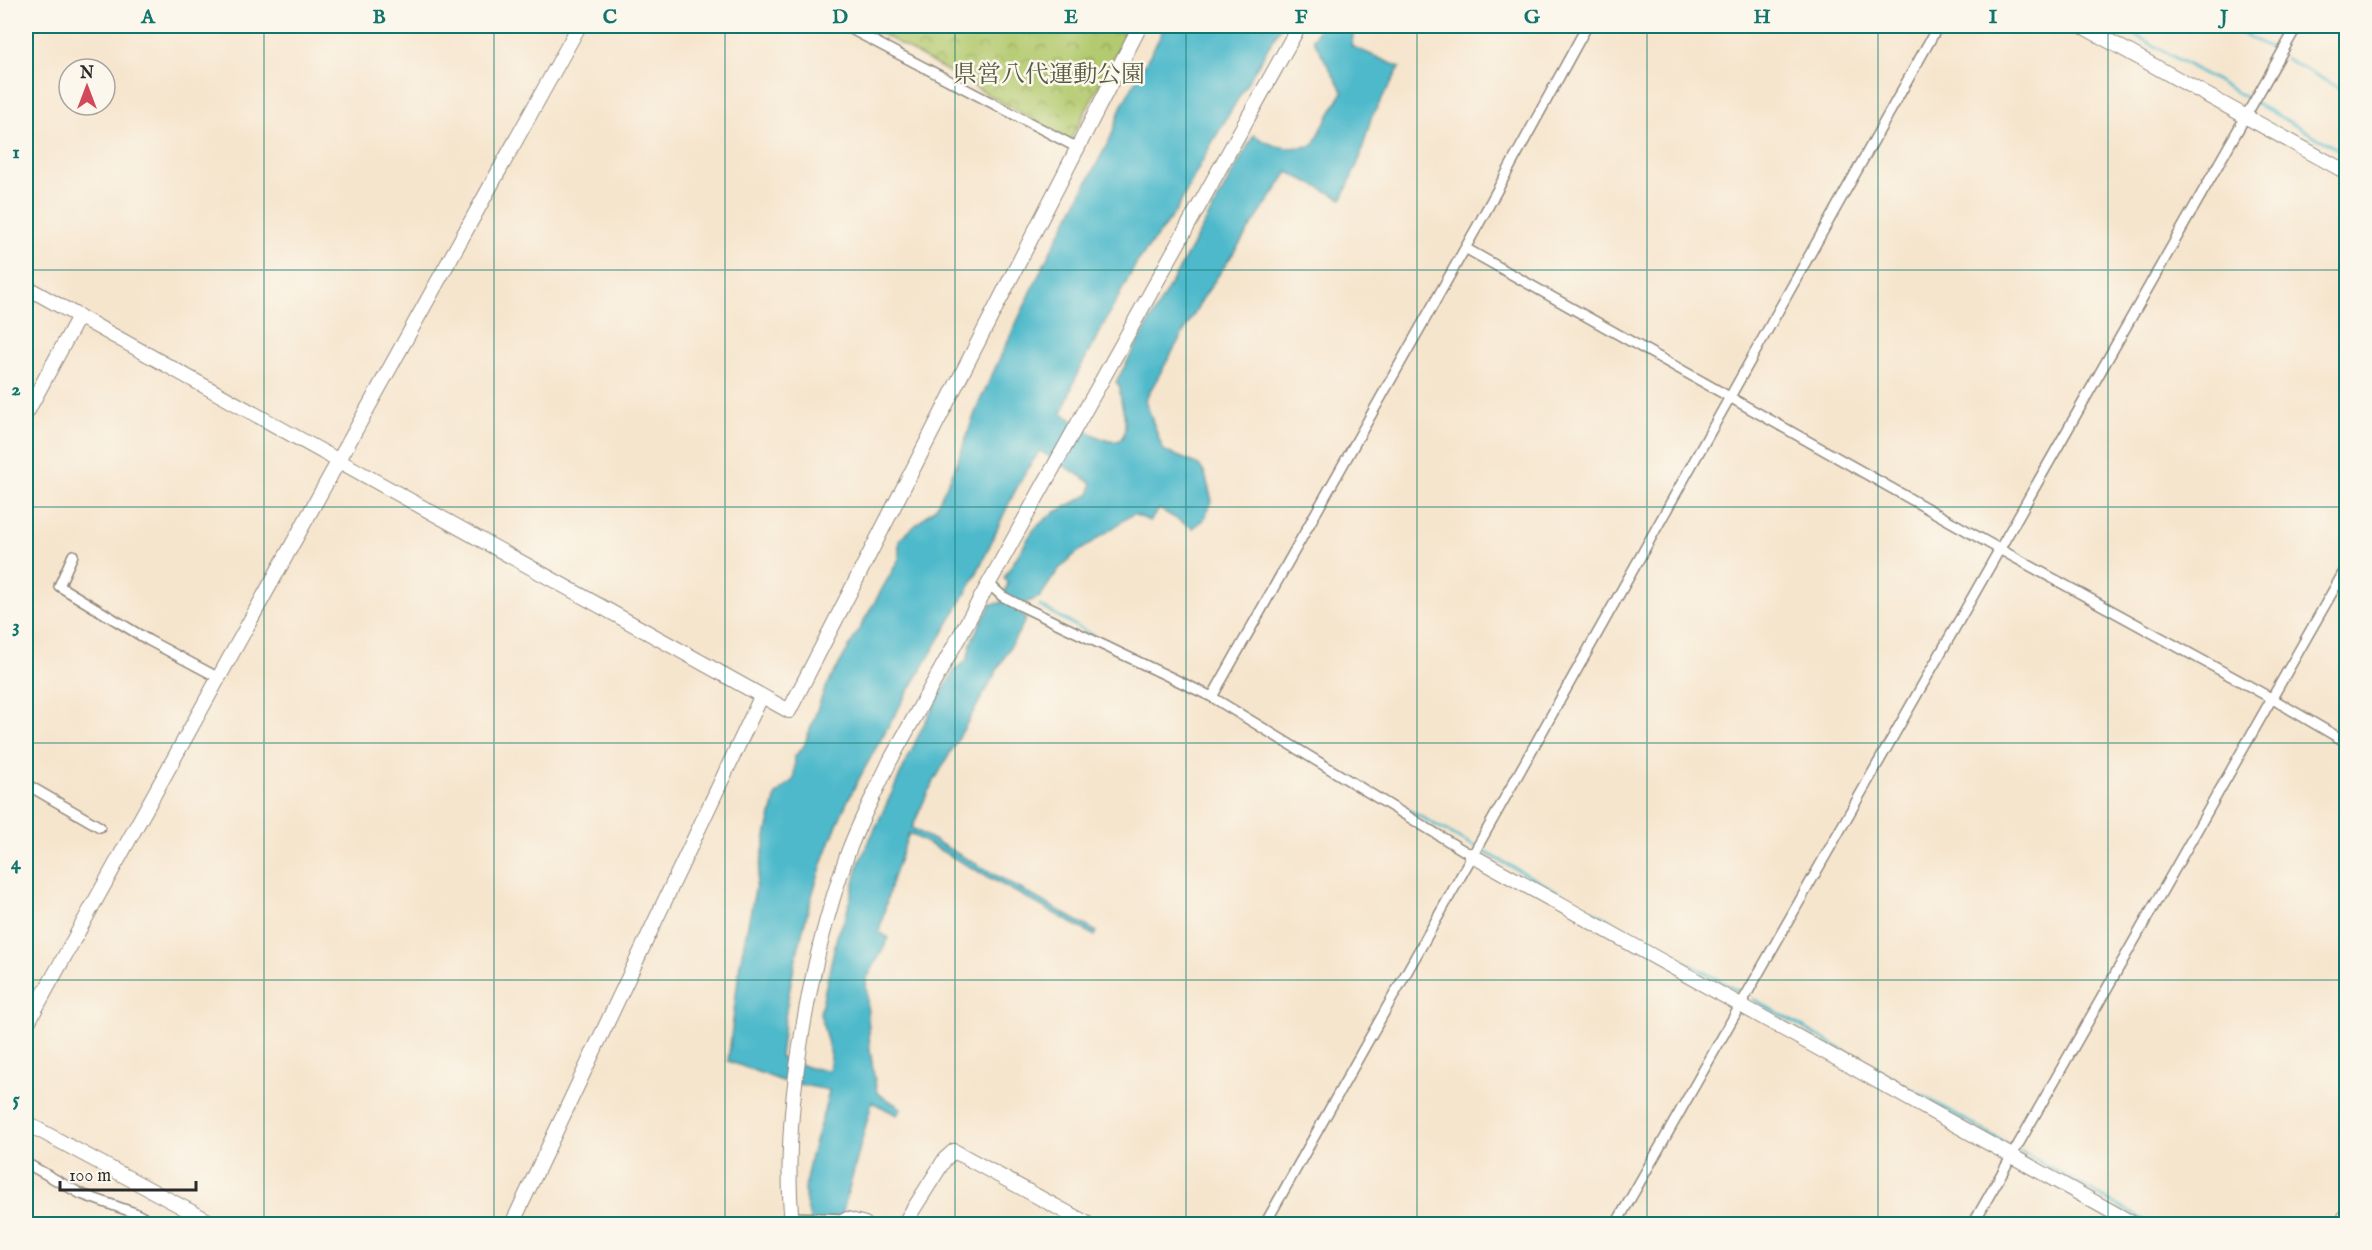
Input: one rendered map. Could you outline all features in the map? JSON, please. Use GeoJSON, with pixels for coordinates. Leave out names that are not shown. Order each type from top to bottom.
{"type":"FeatureCollection","features":[{"type":"Feature","properties":{"kind":"street"},"geometry":{"type":"LineString","coordinates":[[26,1026],[579,26]]}},
{"type":"Feature","properties":{"kind":"street"},"geometry":{"type":"LineString","coordinates":[[845,26],[1076,147]]}},
{"type":"Feature","properties":{"kind":"street"},"geometry":{"type":"LineString","coordinates":[[26,287],[789,711],[1140,26]]}},
{"type":"Feature","properties":{"kind":"street"},"geometry":{"type":"LineString","coordinates":[[865,1224],[847,1219],[796,1220],[791,1134],[798,1066],[813,972],[845,859],[890,761],[1299,26]]}},
{"type":"Feature","properties":{"kind":"street"},"geometry":{"type":"LineString","coordinates":[[1212,697],[1272,586],[1465,248],[1587,26]]}},
{"type":"Feature","properties":{"kind":"street"},"geometry":{"type":"LineString","coordinates":[[1264,1224],[1474,850],[1733,398],[1938,26]]}},
{"type":"Feature","properties":{"kind":"street"},"geometry":{"type":"LineString","coordinates":[[2082,26],[2346,172]]}},
{"type":"Feature","properties":{"kind":"street"},"geometry":{"type":"LineString","coordinates":[[1616,1224],[2297,26]]}},
{"type":"Feature","properties":{"kind":"street"},"geometry":{"type":"LineString","coordinates":[[1465,248],[2346,742]]}},
{"type":"Feature","properties":{"kind":"street"},"geometry":{"type":"LineString","coordinates":[[26,414],[79,316]]}},
{"type":"Feature","properties":{"kind":"street"},"geometry":{"type":"LineString","coordinates":[[74,555],[59,585],[148,640],[219,678]]}},
{"type":"Feature","properties":{"kind":"street"},"geometry":{"type":"LineString","coordinates":[[1973,1224],[2346,568]]}},
{"type":"Feature","properties":{"kind":"street"},"geometry":{"type":"LineString","coordinates":[[988,583],[1002,596],[1021,606],[1212,697],[1741,1006],[2134,1224]]}},
{"type":"Feature","properties":{"kind":"street"},"geometry":{"type":"LineString","coordinates":[[512,1224],[761,697]]}},
{"type":"Feature","properties":{"kind":"street"},"geometry":{"type":"LineString","coordinates":[[26,784],[100,826]]}},
{"type":"Feature","properties":{"kind":"street"},"geometry":{"type":"LineString","coordinates":[[26,1123],[214,1224]]}},
{"type":"Feature","properties":{"kind":"street"},"geometry":{"type":"LineString","coordinates":[[26,1129],[196,1224]]}},
{"type":"Feature","properties":{"kind":"street"},"geometry":{"type":"LineString","coordinates":[[904,1224],[945,1159],[954,1151],[1088,1224]]}},
{"type":"Feature","properties":{"kind":"street"},"geometry":{"type":"LineString","coordinates":[[26,1163],[81,1194],[135,1213],[156,1224]]}},
{"type":"Feature","properties":{"kind":"street"},"geometry":{"type":"LineString","coordinates":[[2342,1224],[2346,1215]]}},
{"type":"Feature","properties":{"kind":"green space","name":"県営八代運動公園"},"geometry":{"type":"Polygon","coordinates":[[[868,26],[1130,26],[1070,141],[868,26]]]}},
{"type":"Feature","properties":{"kind":"water"},"geometry":{"type":"Polygon","coordinates":[[[1163,26],[1281,26],[1210,146],[1176,211],[1136,264],[1077,374],[1062,413],[1088,431],[1109,441],[1117,441],[1123,436],[1125,424],[1120,387],[1116,382],[1254,135],[1276,146],[1298,148],[1314,145],[1343,92],[1313,39],[1320,26],[1355,26],[1351,46],[1400,67],[1371,118],[1360,158],[1342,199],[1288,172],[1203,298],[1145,400],[1163,450],[1199,465],[1205,474],[1212,501],[1204,519],[1193,528],[1159,509],[1150,521],[1133,514],[1074,555],[1058,570],[1040,597],[1023,604],[1019,611],[1026,619],[928,792],[912,828],[1097,932],[1095,936],[909,833],[892,880],[879,932],[889,938],[866,980],[870,1050],[877,1093],[901,1108],[897,1115],[872,1102],[842,1215],[843,1224],[811,1224],[805,1196],[806,1179],[829,1090],[782,1081],[728,1061],[740,963],[776,795],[794,779],[795,756],[804,746],[824,691],[899,559],[899,540],[936,507],[955,468],[978,405],[1045,262],[1111,137],[1121,107],[1161,35],[1163,26]],[[1040,451],[1011,499],[971,584],[878,744],[836,827],[813,891],[804,925],[789,993],[780,1057],[810,1068],[829,1070],[831,1056],[820,1013],[837,936],[846,916],[859,863],[923,726],[955,669],[966,661],[973,638],[991,604],[1001,603],[1008,583],[1004,578],[1034,529],[1052,514],[1090,494],[1092,483],[1040,451]]]}},
{"type":"Feature","properties":{"kind":"waterway"},"geometry":{"type":"LineString","coordinates":[[2119,26],[2346,154]]}},
{"type":"Feature","properties":{"kind":"waterway"},"geometry":{"type":"LineString","coordinates":[[2229,26],[2272,49]]}},
{"type":"Feature","properties":{"kind":"waterway"},"geometry":{"type":"LineString","coordinates":[[2285,58],[2346,92]]}},
{"type":"Feature","properties":{"kind":"waterway"},"geometry":{"type":"LineString","coordinates":[[1040,606],[1094,636]]}},
{"type":"Feature","properties":{"kind":"waterway"},"geometry":{"type":"LineString","coordinates":[[1383,796],[1740,992]]}},
{"type":"Feature","properties":{"kind":"waterway"},"geometry":{"type":"LineString","coordinates":[[1753,999],[2009,1145]]}},
{"type":"Feature","properties":{"kind":"waterway"},"geometry":{"type":"LineString","coordinates":[[2020,1151],[2151,1224]]}}]}
